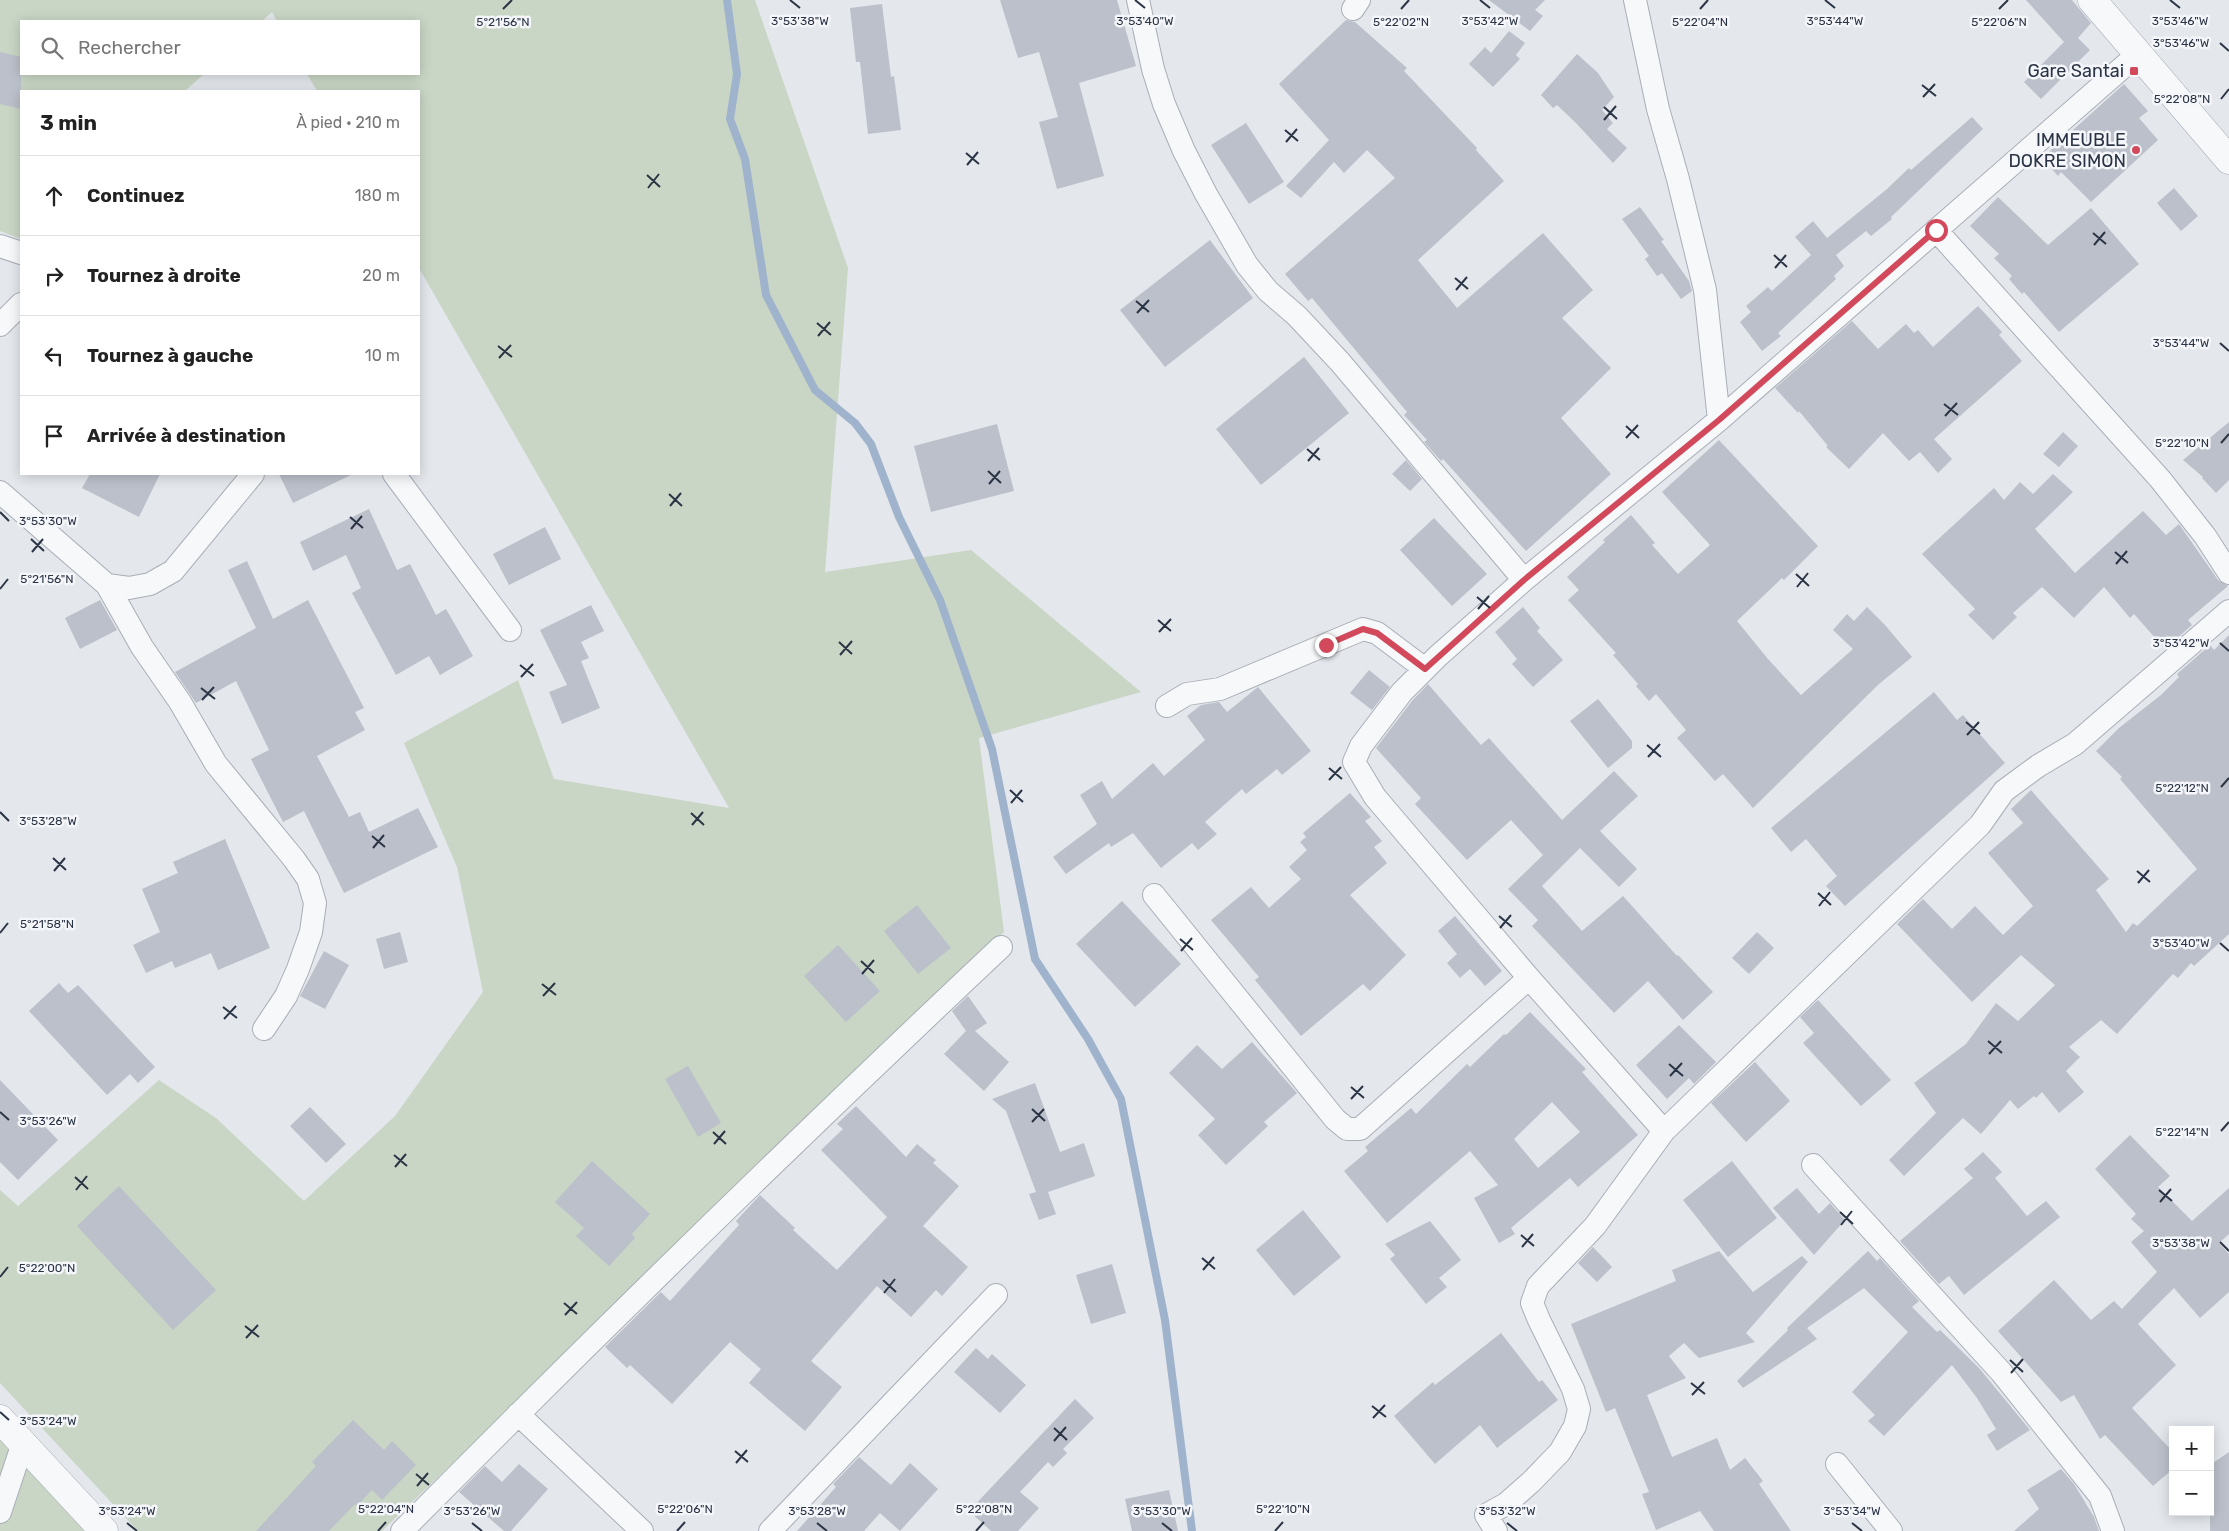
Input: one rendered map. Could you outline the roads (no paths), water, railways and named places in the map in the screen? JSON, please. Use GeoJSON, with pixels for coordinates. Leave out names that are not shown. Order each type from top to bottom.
{"type":"FeatureCollection","features":[{"type":"Feature","properties":{"kind":"street"},"geometry":{"type":"LineString","coordinates":[[1138,0],[1153,69],[1164,104],[1202,185],[1247,265],[1268,291],[1297,316],[1340,362],[1524,580]]}},
{"type":"Feature","properties":{"kind":"street"},"geometry":{"type":"LineString","coordinates":[[1635,0],[1656,101],[1705,290],[1719,420]]}},
{"type":"Feature","properties":{"kind":"street"},"geometry":{"type":"LineString","coordinates":[[2092,0],[2229,160]]}},
{"type":"Feature","properties":{"kind":"street"},"geometry":{"type":"LineString","coordinates":[[1664,1131],[1529,978],[1375,797],[1354,762],[1360,746],[1402,692],[1524,580],[1719,420],[2138,54]]}},
{"type":"Feature","properties":{"kind":"street"},"geometry":{"type":"LineString","coordinates":[[1936,230],[2160,479],[2205,536],[2229,573]]}},
{"type":"Feature","properties":{"kind":"street"},"geometry":{"type":"LineString","coordinates":[[0,246],[20,253]]}},
{"type":"Feature","properties":{"kind":"street"},"geometry":{"type":"LineString","coordinates":[[0,325],[20,305]]}},
{"type":"Feature","properties":{"kind":"street"},"geometry":{"type":"LineString","coordinates":[[107,585],[129,588],[150,584],[173,570],[252,475]]}},
{"type":"Feature","properties":{"kind":"street"},"geometry":{"type":"LineString","coordinates":[[395,475],[510,630]]}},
{"type":"Feature","properties":{"kind":"street"},"geometry":{"type":"LineString","coordinates":[[0,492],[107,585],[142,647],[180,702],[216,764],[294,859],[308,879],[315,902],[311,932],[286,996],[264,1029]]}},
{"type":"Feature","properties":{"kind":"street"},"geometry":{"type":"LineString","coordinates":[[1496,1531],[1486,1515],[1506,1504],[1560,1452],[1574,1426],[1579,1409],[1573,1389],[1532,1303],[1538,1286],[1595,1226],[1664,1131],[1980,826],[2004,791],[2038,766],[2075,744],[2229,611]]}},
{"type":"Feature","properties":{"kind":"street"},"geometry":{"type":"LineString","coordinates":[[1167,706],[1187,694],[1220,689],[1363,629],[1377,633],[1425,669]]}},
{"type":"Feature","properties":{"kind":"street"},"geometry":{"type":"LineString","coordinates":[[1154,895],[1335,1119],[1347,1129],[1360,1129],[1529,978]]}},
{"type":"Feature","properties":{"kind":"street"},"geometry":{"type":"LineString","coordinates":[[402,1531],[518,1414],[840,1100],[1001,947]]}},
{"type":"Feature","properties":{"kind":"street"},"geometry":{"type":"LineString","coordinates":[[1813,1165],[2007,1380],[2100,1496],[2113,1531]]}},
{"type":"Feature","properties":{"kind":"street"},"geometry":{"type":"LineString","coordinates":[[770,1531],[996,1296]]}},
{"type":"Feature","properties":{"kind":"street"},"geometry":{"type":"LineString","coordinates":[[518,1414],[642,1531]]}},
{"type":"Feature","properties":{"kind":"street"},"geometry":{"type":"LineString","coordinates":[[0,1419],[104,1531]]}},
{"type":"Feature","properties":{"kind":"street"},"geometry":{"type":"LineString","coordinates":[[0,1512],[23,1443]]}},
{"type":"Feature","properties":{"kind":"street"},"geometry":{"type":"LineString","coordinates":[[1837,1464],[1891,1531]]}},
{"type":"Feature","properties":{"kind":"waterway"},"geometry":{"type":"LineString","coordinates":[[727,0],[737,74],[730,119],[745,159],[766,295],[815,390],[855,423],[871,444],[899,517],[940,600],[992,749],[1035,959],[1088,1039],[1121,1099],[1165,1320],[1192,1531]]}},
{"type":"Feature","properties":{"kind":"place","name":"Gare Santai"},"geometry":{"type":"Point","coordinates":[2134,71]}},
{"type":"Feature","properties":{"kind":"place","name":"IMMEUBLE DOKRE SIMON"},"geometry":{"type":"Point","coordinates":[2136,150]}}]}
